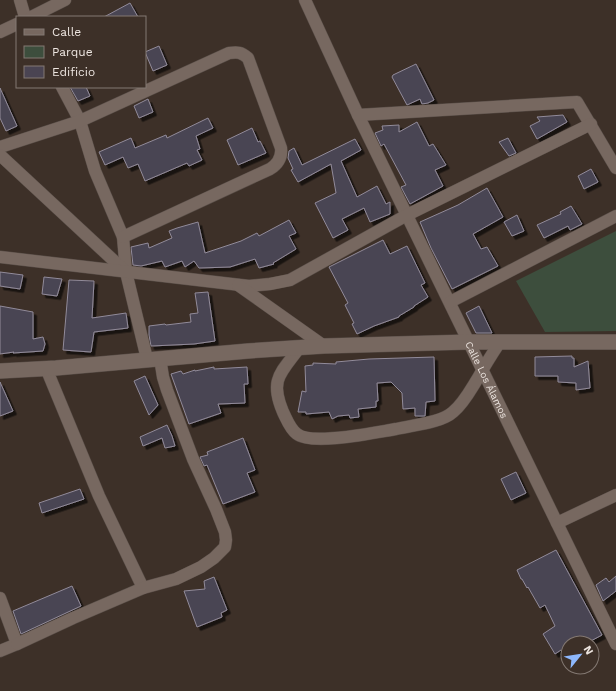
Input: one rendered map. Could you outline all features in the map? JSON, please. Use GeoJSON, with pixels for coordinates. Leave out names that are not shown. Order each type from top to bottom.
{"type":"FeatureCollection","features":[{"type":"Feature","properties":{"kind":"street"},"geometry":{"type":"LineString","coordinates":[[20,0],[25,16]]}},
{"type":"Feature","properties":{"kind":"street"},"geometry":{"type":"LineString","coordinates":[[33,16],[65,0]]}},
{"type":"Feature","properties":{"kind":"street","name":"Calle Los Álamos"},"geometry":{"type":"LineString","coordinates":[[305,0],[358,115],[616,644]]}},
{"type":"Feature","properties":{"kind":"street"},"geometry":{"type":"LineString","coordinates":[[0,32],[16,24]]}},
{"type":"Feature","properties":{"kind":"street"},"geometry":{"type":"LineString","coordinates":[[0,147],[80,121],[230,53],[242,53],[248,58],[281,148],[279,161],[270,170],[123,237]]}},
{"type":"Feature","properties":{"kind":"street"},"geometry":{"type":"LineString","coordinates":[[0,651],[143,588],[176,579],[201,567],[220,553],[225,547],[226,540],[225,532],[216,509],[193,459],[162,377],[153,359],[126,272],[123,237],[95,171],[80,121],[63,88]]}},
{"type":"Feature","properties":{"kind":"street"},"geometry":{"type":"LineString","coordinates":[[358,115],[577,102],[616,168]]}},
{"type":"Feature","properties":{"kind":"street"},"geometry":{"type":"LineString","coordinates":[[0,257],[249,286],[290,280],[407,215],[591,124]]}},
{"type":"Feature","properties":{"kind":"street"},"geometry":{"type":"LineString","coordinates":[[0,155],[126,272]]}},
{"type":"Feature","properties":{"kind":"street"},"geometry":{"type":"LineString","coordinates":[[450,302],[616,216]]}},
{"type":"Feature","properties":{"kind":"street"},"geometry":{"type":"LineString","coordinates":[[237,284],[324,346]]}},
{"type":"Feature","properties":{"kind":"street"},"geometry":{"type":"LineString","coordinates":[[0,371],[300,347],[469,342],[616,342]]}},
{"type":"Feature","properties":{"kind":"street"},"geometry":{"type":"LineString","coordinates":[[300,347],[277,380],[277,392],[289,424],[298,435],[308,439],[323,439],[368,434],[441,419],[453,413],[464,400],[500,342]]}},
{"type":"Feature","properties":{"kind":"street"},"geometry":{"type":"LineString","coordinates":[[51,368],[99,496],[143,588]]}},
{"type":"Feature","properties":{"kind":"street"},"geometry":{"type":"LineString","coordinates":[[557,523],[616,495]]}},
{"type":"Feature","properties":{"kind":"street"},"geometry":{"type":"LineString","coordinates":[[0,598],[18,644]]}},
{"type":"Feature","properties":{"kind":"green space"},"geometry":{"type":"Polygon","coordinates":[[[616,231],[616,331],[545,332],[516,281],[616,231]]]}},
{"type":"Feature","properties":{"kind":"building"},"geometry":{"type":"Polygon","coordinates":[[[130,3],[137,16],[106,16],[130,3]]]}},
{"type":"Feature","properties":{"kind":"building"},"geometry":{"type":"Polygon","coordinates":[[[159,46],[167,65],[153,71],[146,52],[159,46]]]}},
{"type":"Feature","properties":{"kind":"building"},"geometry":{"type":"Polygon","coordinates":[[[416,64],[434,100],[422,104],[420,99],[407,105],[392,77],[393,75],[416,64]]]}},
{"type":"Feature","properties":{"kind":"building"},"geometry":{"type":"Polygon","coordinates":[[[0,88],[17,126],[6,131],[0,118],[0,88]]]}},
{"type":"Feature","properties":{"kind":"building"},"geometry":{"type":"Polygon","coordinates":[[[71,88],[86,88],[90,96],[78,101],[71,88]]]}},
{"type":"Feature","properties":{"kind":"building"},"geometry":{"type":"Polygon","coordinates":[[[148,99],[153,112],[139,118],[134,106],[148,99]]]}},
{"type":"Feature","properties":{"kind":"building"},"geometry":{"type":"Polygon","coordinates":[[[563,115],[567,122],[537,139],[530,126],[540,121],[537,117],[563,115]]]}},
{"type":"Feature","properties":{"kind":"building"},"geometry":{"type":"Polygon","coordinates":[[[208,118],[213,128],[196,136],[200,149],[197,150],[202,160],[189,166],[187,163],[145,181],[138,164],[128,168],[123,157],[105,165],[99,152],[131,138],[135,148],[166,135],[167,138],[208,118]]]}},
{"type":"Feature","properties":{"kind":"building"},"geometry":{"type":"Polygon","coordinates":[[[417,122],[429,146],[433,144],[446,165],[435,170],[443,186],[410,204],[401,187],[406,185],[384,144],[381,146],[375,133],[383,130],[382,126],[399,125],[399,132],[417,122]]]}},
{"type":"Feature","properties":{"kind":"building"},"geometry":{"type":"Polygon","coordinates":[[[252,128],[258,142],[260,141],[266,153],[238,165],[227,140],[252,128]]]}},
{"type":"Feature","properties":{"kind":"building"},"geometry":{"type":"Polygon","coordinates":[[[508,138],[516,153],[509,156],[499,142],[508,138]]]}},
{"type":"Feature","properties":{"kind":"building"},"geometry":{"type":"Polygon","coordinates":[[[355,139],[361,150],[341,161],[357,197],[377,186],[386,204],[390,202],[390,214],[370,222],[364,208],[342,219],[348,230],[333,238],[315,203],[336,193],[331,164],[298,182],[291,170],[293,169],[288,158],[289,151],[294,148],[302,165],[355,139]]]}},
{"type":"Feature","properties":{"kind":"building"},"geometry":{"type":"Polygon","coordinates":[[[591,169],[598,182],[584,189],[578,176],[591,169]]]}},
{"type":"Feature","properties":{"kind":"building"},"geometry":{"type":"Polygon","coordinates":[[[487,188],[503,217],[473,234],[481,249],[487,247],[498,266],[452,289],[431,248],[420,222],[458,205],[487,188]]]}},
{"type":"Feature","properties":{"kind":"building"},"geometry":{"type":"Polygon","coordinates":[[[571,206],[582,224],[570,230],[568,226],[544,238],[537,225],[561,214],[560,212],[571,206]]]}},
{"type":"Feature","properties":{"kind":"building"},"geometry":{"type":"Polygon","coordinates":[[[517,215],[524,231],[512,236],[504,222],[517,215]]]}},
{"type":"Feature","properties":{"kind":"building"},"geometry":{"type":"Polygon","coordinates":[[[289,220],[296,233],[289,236],[296,249],[273,263],[274,264],[259,268],[255,259],[230,267],[199,268],[194,261],[185,267],[182,261],[165,267],[162,261],[141,266],[133,265],[131,247],[148,243],[149,248],[172,238],[169,231],[177,228],[198,222],[205,253],[241,241],[257,233],[259,236],[289,220]]]}},
{"type":"Feature","properties":{"kind":"building"},"geometry":{"type":"Polygon","coordinates":[[[383,240],[390,254],[407,246],[425,283],[421,285],[428,297],[399,317],[357,334],[352,324],[354,323],[345,305],[348,303],[329,267],[383,240]]]}},
{"type":"Feature","properties":{"kind":"building"},"geometry":{"type":"Polygon","coordinates":[[[0,272],[23,275],[20,289],[0,286],[0,272]]]}},
{"type":"Feature","properties":{"kind":"building"},"geometry":{"type":"Polygon","coordinates":[[[44,277],[62,279],[57,296],[42,294],[44,277]]]}},
{"type":"Feature","properties":{"kind":"building"},"geometry":{"type":"Polygon","coordinates":[[[69,280],[94,281],[92,318],[126,313],[128,328],[94,332],[91,352],[63,350],[69,280]]]}},
{"type":"Feature","properties":{"kind":"building"},"geometry":{"type":"Polygon","coordinates":[[[208,292],[215,341],[194,344],[151,346],[149,326],[191,322],[190,314],[198,313],[195,293],[208,292]]]}},
{"type":"Feature","properties":{"kind":"building"},"geometry":{"type":"Polygon","coordinates":[[[0,306],[33,312],[33,339],[43,337],[45,344],[43,351],[0,354],[0,306]]]}},
{"type":"Feature","properties":{"kind":"building"},"geometry":{"type":"Polygon","coordinates":[[[479,306],[492,333],[476,333],[466,313],[479,306]]]}},
{"type":"Feature","properties":{"kind":"building"},"geometry":{"type":"Polygon","coordinates":[[[572,356],[572,358],[574,358],[574,367],[588,361],[590,388],[576,390],[576,383],[558,382],[558,376],[535,376],[535,357],[572,356]]]}},
{"type":"Feature","properties":{"kind":"building"},"geometry":{"type":"Polygon","coordinates":[[[434,357],[435,401],[426,402],[425,416],[415,416],[415,408],[403,409],[402,393],[391,382],[377,383],[378,401],[376,401],[376,407],[358,409],[359,417],[350,418],[349,415],[338,416],[332,419],[329,412],[306,414],[306,412],[298,412],[302,391],[306,392],[305,366],[313,365],[313,363],[336,364],[336,362],[369,359],[434,357]]]}},
{"type":"Feature","properties":{"kind":"building"},"geometry":{"type":"Polygon","coordinates":[[[214,367],[214,369],[247,367],[248,384],[244,384],[245,403],[218,404],[221,413],[189,424],[171,374],[181,371],[183,374],[195,370],[214,367]]]}},
{"type":"Feature","properties":{"kind":"building"},"geometry":{"type":"Polygon","coordinates":[[[145,376],[158,405],[149,415],[134,381],[145,376]]]}},
{"type":"Feature","properties":{"kind":"building"},"geometry":{"type":"Polygon","coordinates":[[[0,382],[13,411],[0,416],[0,382]]]}},
{"type":"Feature","properties":{"kind":"building"},"geometry":{"type":"Polygon","coordinates":[[[167,425],[175,446],[165,448],[162,438],[143,446],[140,437],[167,425]]]}},
{"type":"Feature","properties":{"kind":"building"},"geometry":{"type":"Polygon","coordinates":[[[243,438],[255,470],[247,473],[255,492],[223,504],[207,465],[204,466],[200,457],[208,455],[207,452],[243,438]]]}},
{"type":"Feature","properties":{"kind":"building"},"geometry":{"type":"Polygon","coordinates":[[[516,472],[526,493],[511,500],[501,479],[516,472]]]}},
{"type":"Feature","properties":{"kind":"building"},"geometry":{"type":"Polygon","coordinates":[[[80,489],[84,499],[42,513],[39,503],[80,489]]]}},
{"type":"Feature","properties":{"kind":"building"},"geometry":{"type":"Polygon","coordinates":[[[556,550],[602,635],[560,635],[560,651],[555,654],[543,634],[555,626],[545,605],[540,608],[528,587],[527,588],[521,579],[517,570],[556,550]]]}},
{"type":"Feature","properties":{"kind":"building"},"geometry":{"type":"Polygon","coordinates":[[[616,576],[616,591],[603,601],[596,585],[606,578],[609,582],[616,576]]]}},
{"type":"Feature","properties":{"kind":"building"},"geometry":{"type":"Polygon","coordinates":[[[214,577],[227,610],[221,613],[222,617],[197,627],[184,591],[205,589],[204,581],[214,577]]]}},
{"type":"Feature","properties":{"kind":"building"},"geometry":{"type":"Polygon","coordinates":[[[72,586],[81,606],[21,634],[13,611],[72,586]]]}}]}
